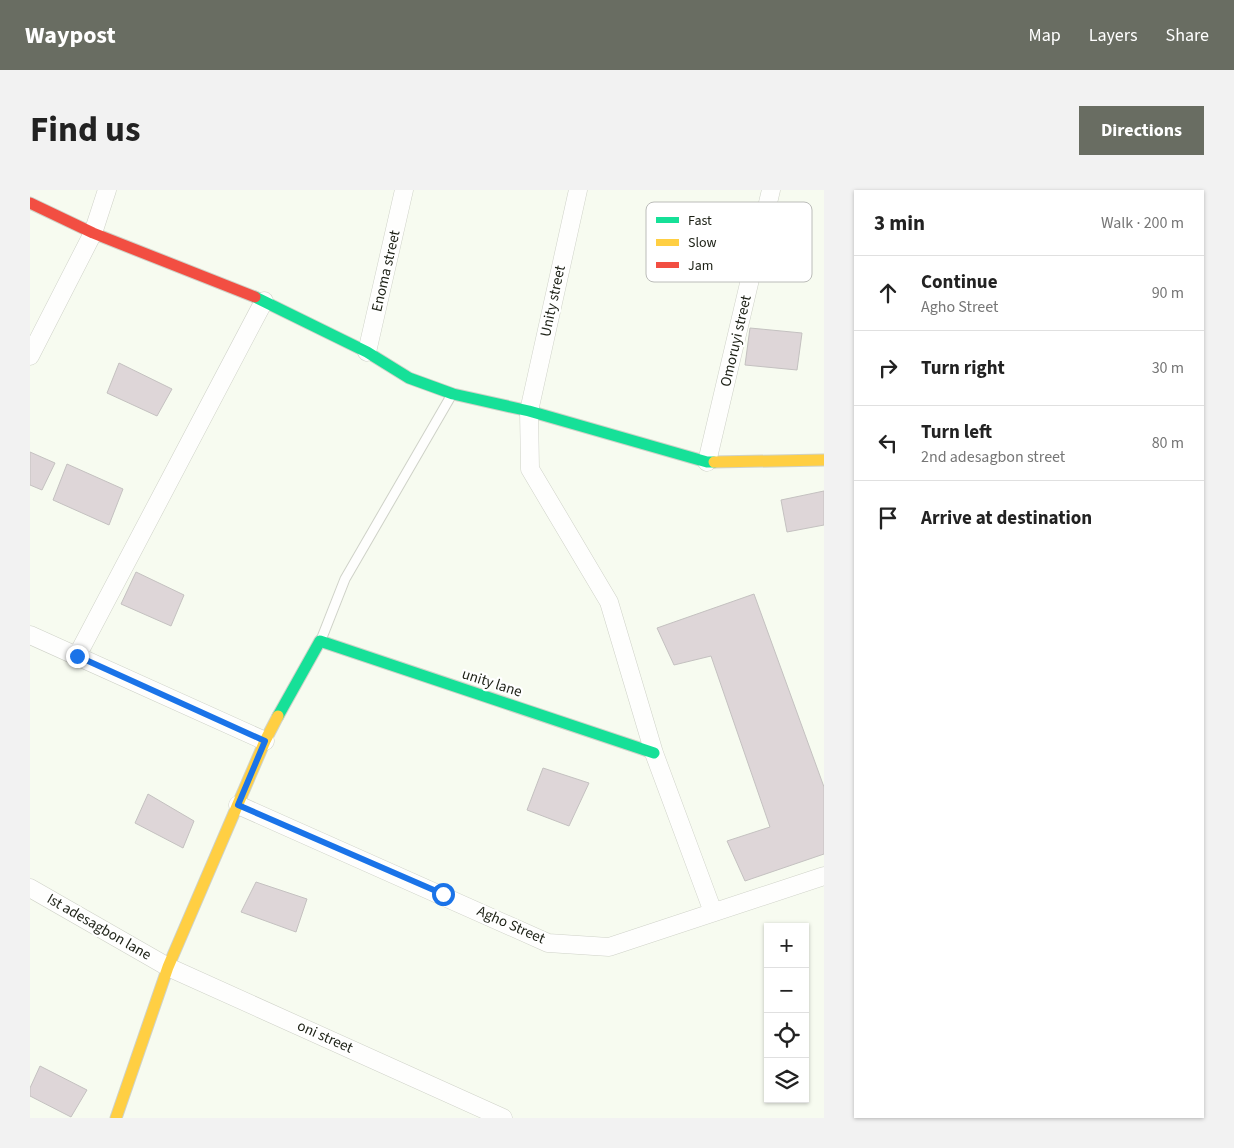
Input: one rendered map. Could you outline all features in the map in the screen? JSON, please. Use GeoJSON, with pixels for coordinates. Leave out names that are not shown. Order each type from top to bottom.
{"type":"FeatureCollection","features":[{"type":"Feature","properties":{"kind":"street"},"geometry":{"type":"LineString","coordinates":[[30,356],[93,233],[107,190]]}},
{"type":"Feature","properties":{"kind":"street","name":"Enoma street"},"geometry":{"type":"LineString","coordinates":[[368,352],[404,190]]}},
{"type":"Feature","properties":{"kind":"street","name":"Unity street"},"geometry":{"type":"LineString","coordinates":[[578,190],[529,411],[530,469],[609,602],[654,752],[713,912]]}},
{"type":"Feature","properties":{"kind":"street"},"geometry":{"type":"LineString","coordinates":[[30,203],[93,233],[264,301],[368,352],[409,378],[453,394],[529,411],[707,462],[824,460]]}},
{"type":"Feature","properties":{"kind":"street","name":"Omoruyi street"},"geometry":{"type":"LineString","coordinates":[[707,462],[749,282]]}},
{"type":"Feature","properties":{"kind":"street"},"geometry":{"type":"LineString","coordinates":[[77,656],[264,301]]}},
{"type":"Feature","properties":{"kind":"street"},"geometry":{"type":"LineString","coordinates":[[30,635],[265,741]]}},
{"type":"Feature","properties":{"kind":"street"},"geometry":{"type":"LineString","coordinates":[[116,1118],[168,967],[265,741],[320,641]]}},
{"type":"Feature","properties":{"kind":"street","name":"unity lane"},"geometry":{"type":"LineString","coordinates":[[320,641],[654,752]]}},
{"type":"Feature","properties":{"kind":"street","name":"Agho Street"},"geometry":{"type":"LineString","coordinates":[[238,805],[548,943],[609,947],[824,876]]}},
{"type":"Feature","properties":{"kind":"street","name":"Ist adesagbon lane"},"geometry":{"type":"LineString","coordinates":[[30,888],[168,967]]}},
{"type":"Feature","properties":{"kind":"street","name":"oni street"},"geometry":{"type":"LineString","coordinates":[[168,967],[480,1113],[503,1118]]}},
{"type":"Feature","properties":{"kind":"lane"},"geometry":{"type":"LineString","coordinates":[[320,641],[345,579],[453,394]]}},
{"type":"Feature","properties":{"kind":"building"},"geometry":{"type":"Polygon","coordinates":[[[750,328],[802,333],[797,370],[745,365],[750,328]]]}},
{"type":"Feature","properties":{"kind":"building"},"geometry":{"type":"Polygon","coordinates":[[[119,363],[172,389],[157,416],[107,393],[119,363]]]}},
{"type":"Feature","properties":{"kind":"building"},"geometry":{"type":"Polygon","coordinates":[[[30,452],[55,463],[42,490],[30,485],[30,452]]]}},
{"type":"Feature","properties":{"kind":"building"},"geometry":{"type":"Polygon","coordinates":[[[67,464],[123,489],[109,525],[53,500],[67,464]]]}},
{"type":"Feature","properties":{"kind":"building"},"geometry":{"type":"Polygon","coordinates":[[[824,491],[824,525],[787,532],[781,500],[824,491]]]}},
{"type":"Feature","properties":{"kind":"building"},"geometry":{"type":"Polygon","coordinates":[[[136,572],[184,595],[171,626],[121,604],[136,572]]]}},
{"type":"Feature","properties":{"kind":"building"},"geometry":{"type":"Polygon","coordinates":[[[754,594],[824,787],[824,854],[745,881],[727,841],[770,827],[711,656],[674,665],[657,628],[754,594]]]}},
{"type":"Feature","properties":{"kind":"building"},"geometry":{"type":"Polygon","coordinates":[[[543,768],[589,783],[569,826],[527,810],[543,768]]]}},
{"type":"Feature","properties":{"kind":"building"},"geometry":{"type":"Polygon","coordinates":[[[148,794],[194,821],[183,848],[135,823],[148,794]]]}},
{"type":"Feature","properties":{"kind":"building"},"geometry":{"type":"Polygon","coordinates":[[[256,882],[307,899],[296,932],[241,912],[256,882]]]}},
{"type":"Feature","properties":{"kind":"building"},"geometry":{"type":"Polygon","coordinates":[[[40,1066],[87,1090],[71,1117],[30,1096],[30,1088],[40,1066]]]}},
{"type":"Feature","properties":{"kind":"traffic: fast"},"geometry":{"type":"LineString","coordinates":[[255,297],[367,352],[409,378],[453,394],[529,411],[707,462],[714,462]]}},
{"type":"Feature","properties":{"kind":"traffic: fast"},"geometry":{"type":"LineString","coordinates":[[278,716],[320,641],[654,753]]}},
{"type":"Feature","properties":{"kind":"traffic: slow"},"geometry":{"type":"LineString","coordinates":[[714,462],[824,460]]}},
{"type":"Feature","properties":{"kind":"traffic: slow"},"geometry":{"type":"LineString","coordinates":[[116,1118],[168,967],[265,741],[278,716]]}},
{"type":"Feature","properties":{"kind":"traffic: jam"},"geometry":{"type":"LineString","coordinates":[[30,203],[93,233],[255,297]]}},
{"type":"Feature","properties":{"kind":"route"},"geometry":{"type":"LineString","coordinates":[[77,656],[265,741],[238,805],[443,894]]}}]}
